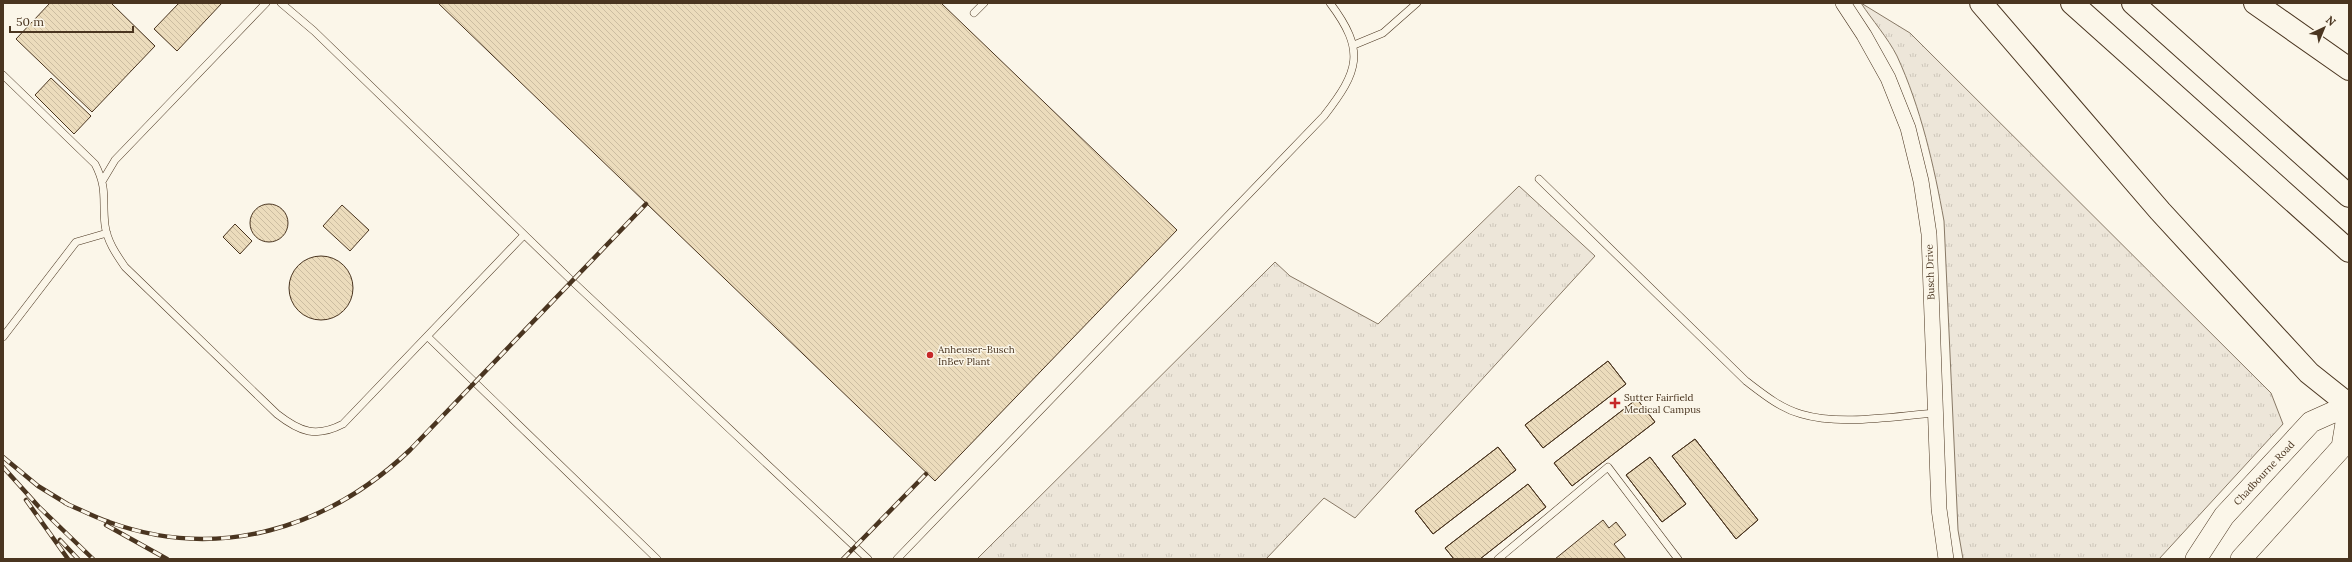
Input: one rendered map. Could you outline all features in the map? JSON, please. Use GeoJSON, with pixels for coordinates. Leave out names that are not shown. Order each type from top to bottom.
{"type":"FeatureCollection","features":[{"type":"Feature","properties":{"kind":"highway"},"geometry":{"type":"LineString","coordinates":[[1982,3],[2160,212],[2309,373],[2349,405]]}},
{"type":"Feature","properties":{"kind":"highway"},"geometry":{"type":"LineString","coordinates":[[2072,3],[2349,251]]}},
{"type":"Feature","properties":{"kind":"highway"},"geometry":{"type":"LineString","coordinates":[[2133,3],[2349,196]]}},
{"type":"Feature","properties":{"kind":"highway"},"geometry":{"type":"LineString","coordinates":[[2255,3],[2349,69]]}},
{"type":"Feature","properties":{"kind":"main road","name":"Chadbourne Road"},"geometry":{"type":"LineString","coordinates":[[2196,559],[2224,516],[2311,422],[2349,405]]}},
{"type":"Feature","properties":{"kind":"main road"},"geometry":{"type":"LineString","coordinates":[[2241,559],[2342,446],[2349,405]]}},
{"type":"Feature","properties":{"kind":"street","name":"Busch Drive"},"geometry":{"type":"LineString","coordinates":[[1843,3],[1864,35],[1888,78],[1908,128],[1921,181],[1929,234],[1939,509],[1946,559]]}},
{"type":"Feature","properties":{"kind":"lane"},"geometry":{"type":"LineString","coordinates":[[103,180],[116,160],[266,3]]}},
{"type":"Feature","properties":{"kind":"lane"},"geometry":{"type":"LineString","coordinates":[[281,3],[314,31],[524,235],[868,559]]}},
{"type":"Feature","properties":{"kind":"lane"},"geometry":{"type":"LineString","coordinates":[[974,13],[984,3]]}},
{"type":"Feature","properties":{"kind":"lane"},"geometry":{"type":"LineString","coordinates":[[897,559],[1324,116],[1345,87],[1355,53],[1354,45],[1346,26],[1330,3]]}},
{"type":"Feature","properties":{"kind":"lane"},"geometry":{"type":"LineString","coordinates":[[1354,45],[1383,33],[1417,3]]}},
{"type":"Feature","properties":{"kind":"lane"},"geometry":{"type":"LineString","coordinates":[[3,75],[95,164],[103,180],[107,233],[112,248],[125,267],[277,414],[292,426],[310,432],[330,431],[344,424],[524,235]]}},
{"type":"Feature","properties":{"kind":"lane"},"geometry":{"type":"LineString","coordinates":[[1539,179],[1746,381],[1772,401],[1801,414],[1833,419],[1936,413]]}},
{"type":"Feature","properties":{"kind":"lane"},"geometry":{"type":"LineString","coordinates":[[3,337],[76,242],[107,233]]}},
{"type":"Feature","properties":{"kind":"lane"},"geometry":{"type":"LineString","coordinates":[[428,337],[657,559]]}},
{"type":"Feature","properties":{"kind":"lane"},"geometry":{"type":"LineString","coordinates":[[1498,559],[1608,467],[1678,559]]}},
{"type":"Feature","properties":{"kind":"green space"},"geometry":{"type":"Polygon","coordinates":[[[1861,3],[1910,33],[2271,393],[2283,424],[2159,559],[1963,559],[1958,530],[1944,221],[1926,137],[1906,76],[1897,56],[1885,36],[1861,3]]]}},
{"type":"Feature","properties":{"kind":"green space"},"geometry":{"type":"Polygon","coordinates":[[[1519,186],[1595,256],[1355,518],[1324,498],[1266,559],[977,559],[1275,262],[1290,276],[1378,324],[1519,186]]]}},
{"type":"Feature","properties":{"kind":"building"},"geometry":{"type":"Polygon","coordinates":[[[50,3],[111,3],[155,46],[92,112],[16,39],[50,3]]]}},
{"type":"Feature","properties":{"kind":"building"},"geometry":{"type":"Polygon","coordinates":[[[179,3],[222,3],[177,51],[154,29],[179,3]]]}},
{"type":"Feature","properties":{"kind":"building","name":"Anheuser-Busch InBev Plant"},"geometry":{"type":"Polygon","coordinates":[[[438,3],[941,3],[1177,230],[935,481],[438,3]]]}},
{"type":"Feature","properties":{"kind":"building"},"geometry":{"type":"Polygon","coordinates":[[[51,78],[91,116],[74,134],[35,95],[51,78]]]}},
{"type":"Feature","properties":{"kind":"building"},"geometry":{"type":"Polygon","coordinates":[[[265,204],[273,204],[283,209],[287,216],[287,230],[283,237],[273,242],[265,242],[255,237],[253,234],[250,227],[250,219],[255,209],[258,207],[265,204]]]}},
{"type":"Feature","properties":{"kind":"building"},"geometry":{"type":"Polygon","coordinates":[[[342,205],[369,230],[350,251],[323,226],[342,205]]]}},
{"type":"Feature","properties":{"kind":"building"},"geometry":{"type":"Polygon","coordinates":[[[235,224],[252,241],[240,254],[223,237],[235,224]]]}},
{"type":"Feature","properties":{"kind":"building"},"geometry":{"type":"Polygon","coordinates":[[[321,256],[339,262],[347,270],[353,288],[347,306],[339,314],[321,320],[303,314],[295,306],[289,288],[295,270],[303,262],[321,256]]]}},
{"type":"Feature","properties":{"kind":"building"},"geometry":{"type":"Polygon","coordinates":[[[1608,361],[1626,384],[1543,448],[1525,425],[1608,361]]]}},
{"type":"Feature","properties":{"kind":"building"},"geometry":{"type":"Polygon","coordinates":[[[1608,361],[1626,384],[1543,448],[1525,425],[1608,361]]]}},
{"type":"Feature","properties":{"kind":"building"},"geometry":{"type":"Polygon","coordinates":[[[1637,399],[1655,422],[1572,486],[1554,463],[1637,399]]]}},
{"type":"Feature","properties":{"kind":"building"},"geometry":{"type":"Polygon","coordinates":[[[1637,399],[1655,422],[1572,486],[1554,463],[1637,399]]]}},
{"type":"Feature","properties":{"kind":"building"},"geometry":{"type":"Polygon","coordinates":[[[1695,439],[1758,520],[1736,539],[1672,456],[1695,439]]]}},
{"type":"Feature","properties":{"kind":"building"},"geometry":{"type":"Polygon","coordinates":[[[1695,439],[1758,520],[1736,539],[1672,456],[1695,439]]]}},
{"type":"Feature","properties":{"kind":"building"},"geometry":{"type":"Polygon","coordinates":[[[1498,447],[1516,470],[1433,534],[1415,511],[1498,447]]]}},
{"type":"Feature","properties":{"kind":"building"},"geometry":{"type":"Polygon","coordinates":[[[1498,447],[1516,470],[1433,534],[1415,511],[1498,447]]]}},
{"type":"Feature","properties":{"kind":"building"},"geometry":{"type":"Polygon","coordinates":[[[1650,457],[1686,504],[1662,522],[1626,475],[1650,457]]]}},
{"type":"Feature","properties":{"kind":"building"},"geometry":{"type":"Polygon","coordinates":[[[1650,457],[1686,504],[1662,522],[1626,475],[1650,457]]]}},
{"type":"Feature","properties":{"kind":"building"},"geometry":{"type":"Polygon","coordinates":[[[1528,484],[1546,507],[1480,559],[1454,559],[1445,548],[1528,484]]]}},
{"type":"Feature","properties":{"kind":"building"},"geometry":{"type":"Polygon","coordinates":[[[1528,484],[1546,507],[1480,559],[1454,559],[1445,548],[1528,484]]]}},
{"type":"Feature","properties":{"kind":"building"},"geometry":{"type":"Polygon","coordinates":[[[1603,520],[1609,528],[1616,522],[1626,535],[1614,544],[1626,559],[1555,559],[1603,520]]]}},
{"type":"Feature","properties":{"kind":"railway"},"geometry":{"type":"LineString","coordinates":[[65,503],[109,522],[150,534],[191,539],[231,537],[270,530],[308,518],[344,500],[378,477],[410,450],[646,204]]}},
{"type":"Feature","properties":{"kind":"railway"},"geometry":{"type":"LineString","coordinates":[[3,457],[38,486],[69,505]]}},
{"type":"Feature","properties":{"kind":"railway"},"geometry":{"type":"LineString","coordinates":[[3,467],[39,507],[93,559]]}},
{"type":"Feature","properties":{"kind":"railway"},"geometry":{"type":"LineString","coordinates":[[843,559],[926,474]]}},
{"type":"Feature","properties":{"kind":"railway"},"geometry":{"type":"LineString","coordinates":[[26,500],[68,559]]}},
{"type":"Feature","properties":{"kind":"railway"},"geometry":{"type":"LineString","coordinates":[[106,525],[167,559]]}},
{"type":"Feature","properties":{"kind":"railway"},"geometry":{"type":"LineString","coordinates":[[60,540],[78,559]]}},
{"type":"Feature","properties":{"kind":"place","name":"Anheuser-Busch InBev Plant"},"geometry":{"type":"Point","coordinates":[930,355]}},
{"type":"Feature","properties":{"kind":"place","name":"Sutter Fairfield Medical Campus"},"geometry":{"type":"Point","coordinates":[1615,403]}}]}
